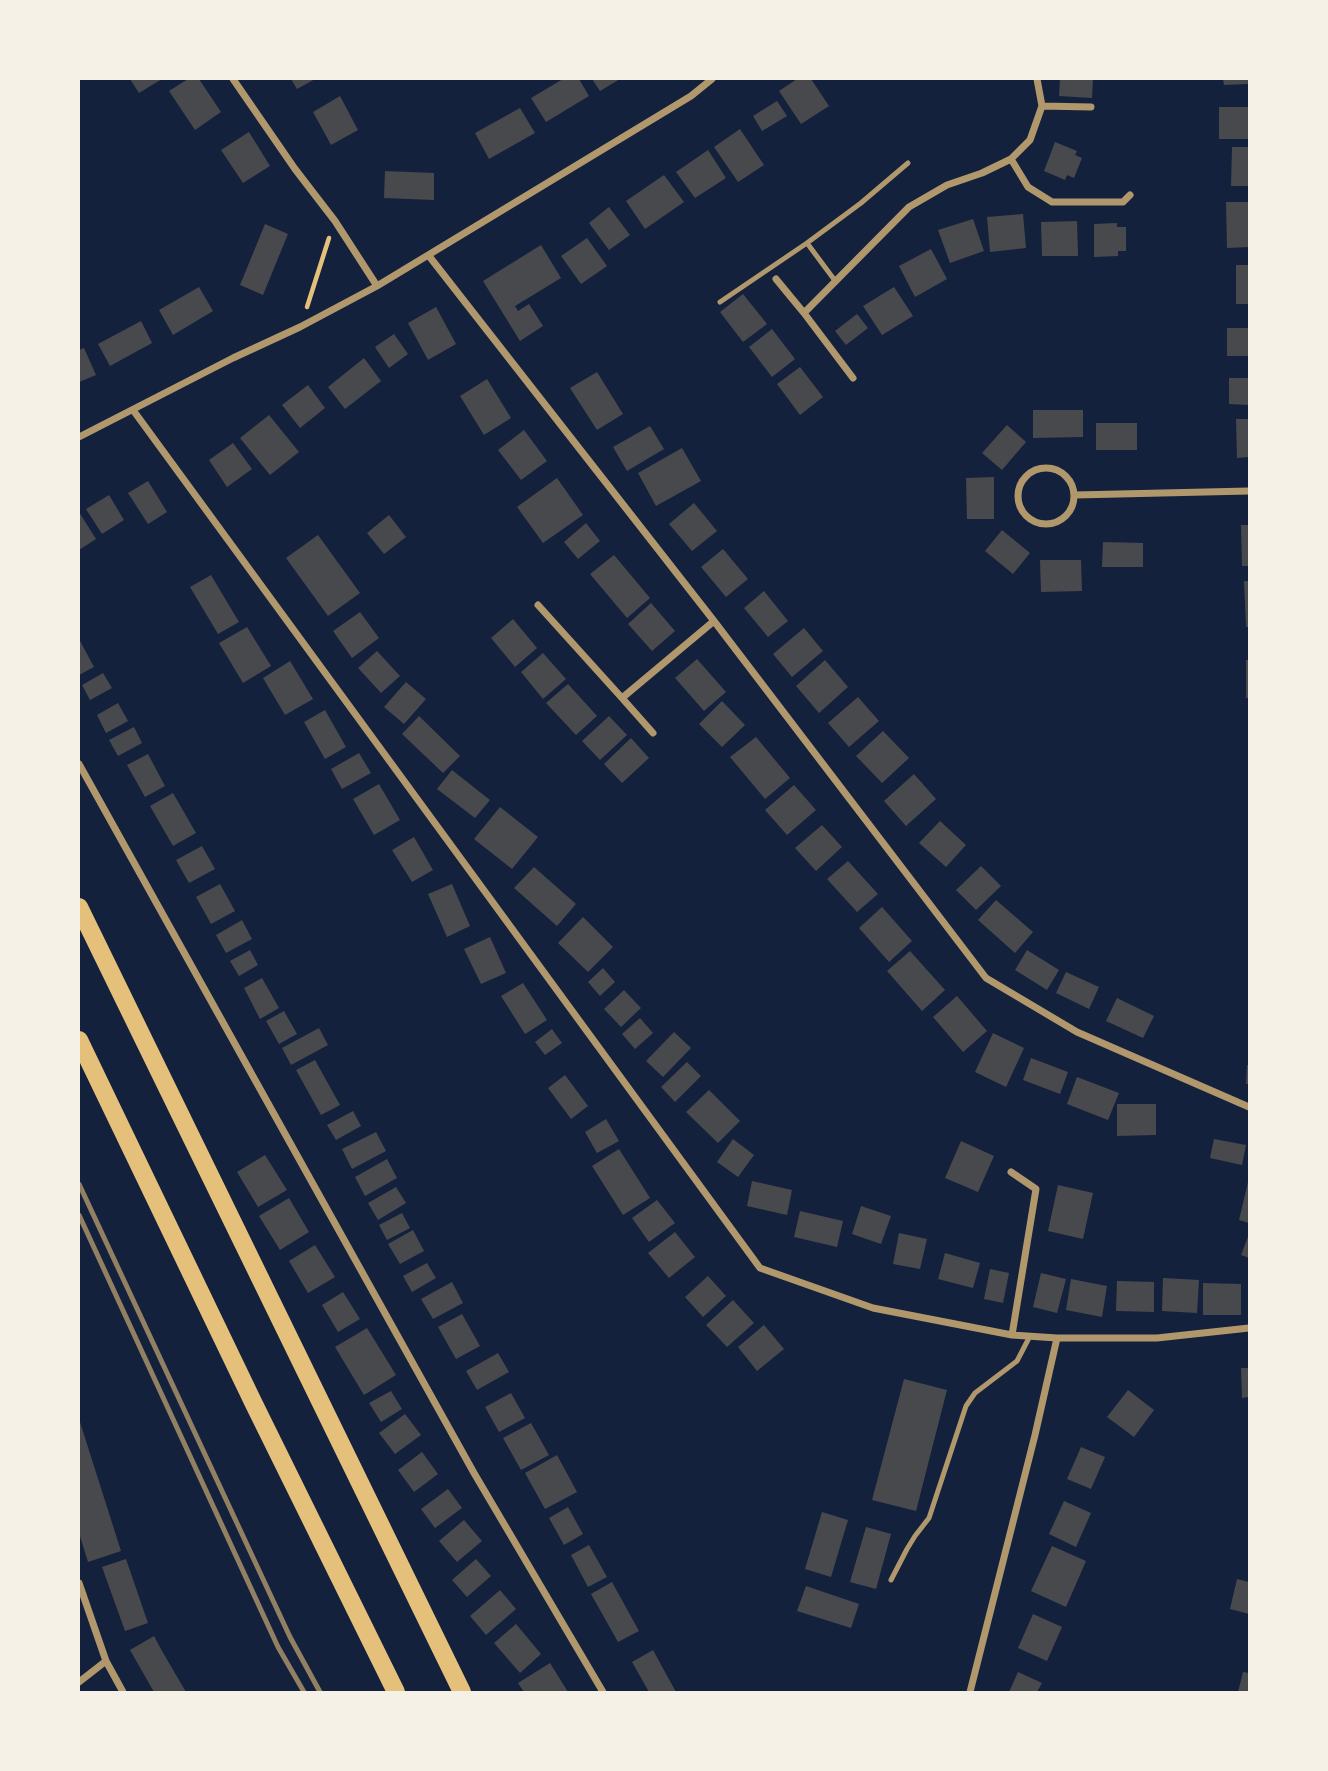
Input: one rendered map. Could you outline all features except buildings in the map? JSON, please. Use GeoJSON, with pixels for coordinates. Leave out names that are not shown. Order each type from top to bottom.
{"type":"FeatureCollection","features":[{"type":"Feature","properties":{"kind":"main road"},"geometry":{"type":"LineString","coordinates":[[79,907],[462,1692]]}},
{"type":"Feature","properties":{"kind":"main road"},"geometry":{"type":"LineString","coordinates":[[79,1040],[396,1692]]}},
{"type":"Feature","properties":{"kind":"street"},"geometry":{"type":"LineString","coordinates":[[233,79],[295,169],[335,221],[377,286]]}},
{"type":"Feature","properties":{"kind":"street"},"geometry":{"type":"LineString","coordinates":[[79,437],[377,286],[691,96],[712,79]]}},
{"type":"Feature","properties":{"kind":"street"},"geometry":{"type":"LineString","coordinates":[[804,313],[909,207],[947,185],[1011,159],[1030,140],[1042,106],[1037,79]]}},
{"type":"Feature","properties":{"kind":"street"},"geometry":{"type":"LineString","coordinates":[[1042,106],[1091,107]]}},
{"type":"Feature","properties":{"kind":"street"},"geometry":{"type":"LineString","coordinates":[[1011,159],[1028,187],[1052,202],[1123,202],[1130,195]]}},
{"type":"Feature","properties":{"kind":"street"},"geometry":{"type":"LineString","coordinates":[[429,256],[714,621],[986,978],[1077,1032],[1249,1107]]}},
{"type":"Feature","properties":{"kind":"street"},"geometry":{"type":"LineString","coordinates":[[776,279],[853,378]]}},
{"type":"Feature","properties":{"kind":"street"},"geometry":{"type":"LineString","coordinates":[[133,410],[760,1268],[873,1308],[1012,1335],[1157,1338],[1249,1328]]}},
{"type":"Feature","properties":{"kind":"street"},"geometry":{"type":"LineString","coordinates":[[1052,468],[1068,478],[1075,495],[1073,505],[1063,519],[1046,524],[1029,518],[1019,503],[1018,494],[1026,477],[1034,471],[1052,468]]}},
{"type":"Feature","properties":{"kind":"street"},"geometry":{"type":"LineString","coordinates":[[1075,495],[1249,491]]}},
{"type":"Feature","properties":{"kind":"street"},"geometry":{"type":"LineString","coordinates":[[538,605],[653,733]]}},
{"type":"Feature","properties":{"kind":"street"},"geometry":{"type":"LineString","coordinates":[[622,698],[714,621]]}},
{"type":"Feature","properties":{"kind":"street"},"geometry":{"type":"LineString","coordinates":[[79,764],[474,1473],[603,1692]]}},
{"type":"Feature","properties":{"kind":"street"},"geometry":{"type":"LineString","coordinates":[[1011,1172],[1036,1189],[1012,1335]]}},
{"type":"Feature","properties":{"kind":"street"},"geometry":{"type":"LineString","coordinates":[[970,1692],[1057,1338]]}},
{"type":"Feature","properties":{"kind":"street"},"geometry":{"type":"LineString","coordinates":[[79,1583],[106,1661],[123,1692]]}},
{"type":"Feature","properties":{"kind":"street"},"geometry":{"type":"LineString","coordinates":[[79,1682],[106,1661]]}},
{"type":"Feature","properties":{"kind":"lane"},"geometry":{"type":"LineString","coordinates":[[720,302],[807,243],[861,203],[908,163]]}},
{"type":"Feature","properties":{"kind":"lane"},"geometry":{"type":"LineString","coordinates":[[807,243],[836,282]]}},
{"type":"Feature","properties":{"kind":"lane"},"geometry":{"type":"LineString","coordinates":[[891,1580],[911,1542],[929,1518],[966,1406],[975,1393],[1017,1361],[1030,1336]]}},
{"type":"Feature","properties":{"kind":"path"},"geometry":{"type":"LineString","coordinates":[[300,327],[335,221]]}},
{"type":"Feature","properties":{"kind":"railway"},"geometry":{"type":"LineString","coordinates":[[79,1184],[290,1637],[320,1692]]}},
{"type":"Feature","properties":{"kind":"railway"},"geometry":{"type":"LineString","coordinates":[[79,1215],[278,1647],[304,1692]]}}]}
